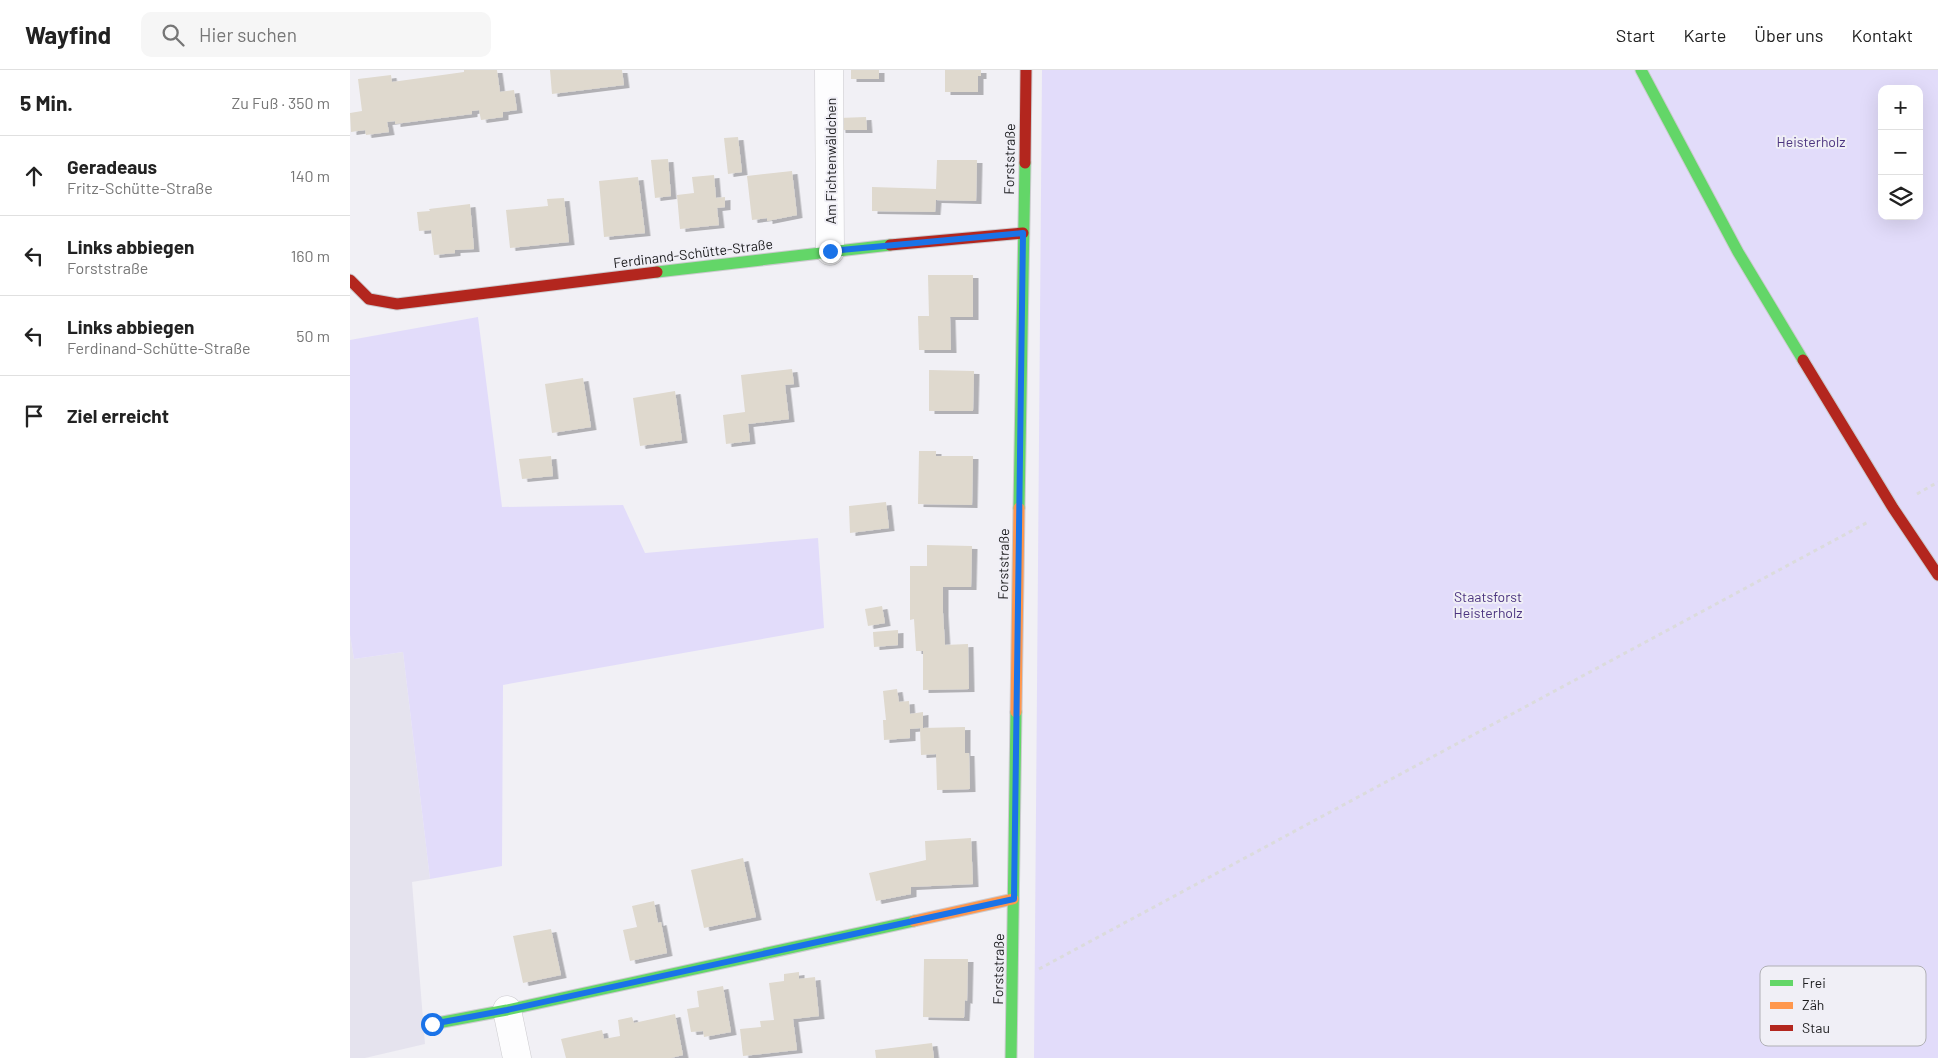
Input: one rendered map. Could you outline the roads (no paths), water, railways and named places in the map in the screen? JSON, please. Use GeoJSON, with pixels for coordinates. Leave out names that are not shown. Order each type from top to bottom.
{"type":"FeatureCollection","features":[{"type":"Feature","properties":{"kind":"street","name":"Am Fichtenwäldchen"},"geometry":{"type":"LineString","coordinates":[[829,70],[830,251]]}},
{"type":"Feature","properties":{"kind":"street","name":"Forststraße"},"geometry":{"type":"LineString","coordinates":[[1011,1058],[1026,70]]}},
{"type":"Feature","properties":{"kind":"street"},"geometry":{"type":"LineString","coordinates":[[1641,70],[1738,252],[1893,508],[1938,575]]}},
{"type":"Feature","properties":{"kind":"street","name":"Ferdinand-Schütte-Straße"},"geometry":{"type":"LineString","coordinates":[[350,280],[369,299],[397,304],[830,251],[1023,233]]}},
{"type":"Feature","properties":{"kind":"street"},"geometry":{"type":"LineString","coordinates":[[432,1024],[507,1010],[1014,899]]}},
{"type":"Feature","properties":{"kind":"street"},"geometry":{"type":"LineString","coordinates":[[507,1010],[517,1058]]}},
{"type":"Feature","properties":{"kind":"park label","name":"Heisterholz"},"geometry":{"type":"Point","coordinates":[1811,141]}},
{"type":"Feature","properties":{"kind":"park label","name":"Staatsforst Heisterholz"},"geometry":{"type":"Point","coordinates":[1488,604]}}]}
